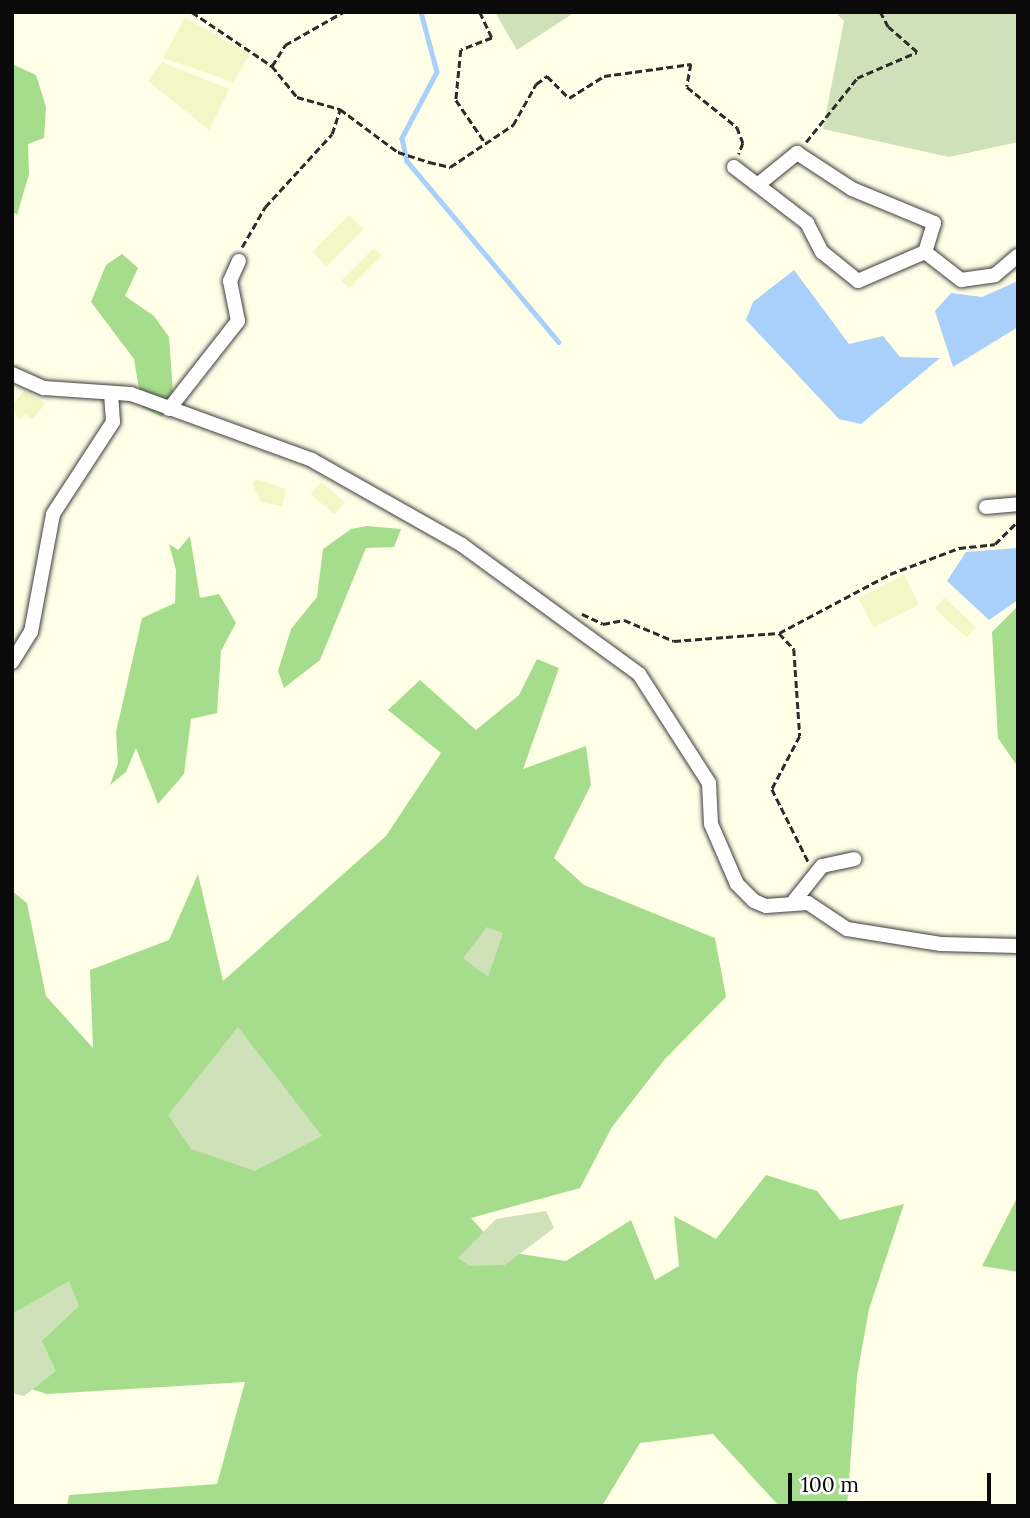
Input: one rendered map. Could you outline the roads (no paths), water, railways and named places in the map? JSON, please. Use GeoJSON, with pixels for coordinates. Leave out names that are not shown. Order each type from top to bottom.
{"type":"FeatureCollection","features":[{"type":"Feature","properties":{"kind":"street"},"geometry":{"type":"LineString","coordinates":[[734,167],[760,183],[807,223],[822,252],[858,281],[925,252],[934,223],[852,189],[797,153],[760,183]]}},
{"type":"Feature","properties":{"kind":"street"},"geometry":{"type":"LineString","coordinates":[[925,252],[961,280],[995,275],[1018,256]]}},
{"type":"Feature","properties":{"kind":"street"},"geometry":{"type":"LineString","coordinates":[[169,408],[239,321],[230,281],[239,261]]}},
{"type":"Feature","properties":{"kind":"street"},"geometry":{"type":"LineString","coordinates":[[12,374],[44,388],[111,393],[169,408],[312,460],[462,545],[639,674],[709,783],[711,824],[742,892],[766,905],[794,901],[808,903],[847,929],[941,944],[1018,946]]}},
{"type":"Feature","properties":{"kind":"street"},"geometry":{"type":"LineString","coordinates":[[12,662],[31,632],[53,514],[113,422],[111,393]]}},
{"type":"Feature","properties":{"kind":"street"},"geometry":{"type":"LineString","coordinates":[[986,507],[1018,504]]}},
{"type":"Feature","properties":{"kind":"street"},"geometry":{"type":"LineString","coordinates":[[794,901],[822,866],[854,859]]}},
{"type":"Feature","properties":{"kind":"water"},"geometry":{"type":"Polygon","coordinates":[[[794,270],[849,344],[883,336],[900,357],[940,358],[861,424],[839,419],[746,320],[753,302],[794,270]]]}},
{"type":"Feature","properties":{"kind":"water"},"geometry":{"type":"Polygon","coordinates":[[[1018,281],[1018,327],[953,367],[935,311],[951,293],[982,297],[1018,281]]]}},
{"type":"Feature","properties":{"kind":"water"},"geometry":{"type":"Polygon","coordinates":[[[1018,548],[1018,600],[989,620],[947,581],[966,552],[1018,548]]]}},
{"type":"Feature","properties":{"kind":"waterway"},"geometry":{"type":"LineString","coordinates":[[421,12],[437,72],[402,138],[407,161],[559,342]]}}]}
